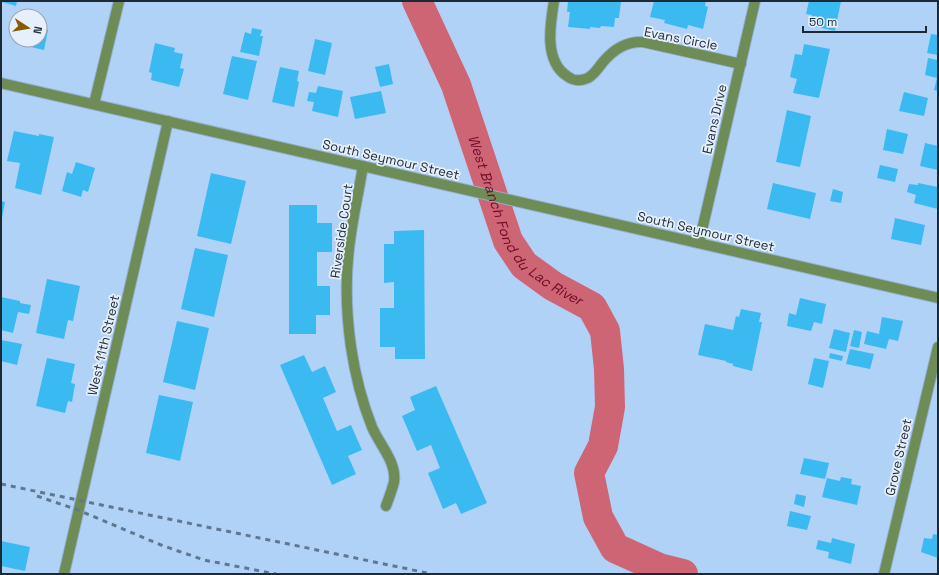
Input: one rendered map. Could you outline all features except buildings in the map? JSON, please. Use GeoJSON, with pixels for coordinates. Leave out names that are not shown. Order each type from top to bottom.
{"type":"FeatureCollection","features":[{"type":"Feature","properties":{"kind":"street"},"geometry":{"type":"LineString","coordinates":[[94,104],[119,1]]}},
{"type":"Feature","properties":{"kind":"street","name":"Evans Circle"},"geometry":{"type":"LineString","coordinates":[[554,1],[550,32],[553,53],[559,68],[571,78],[581,80],[587,79],[617,49],[627,44],[637,42],[741,64]]}},
{"type":"Feature","properties":{"kind":"street","name":"Evans Drive"},"geometry":{"type":"LineString","coordinates":[[699,243],[755,1]]}},
{"type":"Feature","properties":{"kind":"street","name":"South Seymour Street"},"geometry":{"type":"LineString","coordinates":[[1,83],[938,298]]}},
{"type":"Feature","properties":{"kind":"street","name":"West 11th Street"},"geometry":{"type":"LineString","coordinates":[[64,574],[168,121]]}},
{"type":"Feature","properties":{"kind":"street","name":"Riverside Court"},"geometry":{"type":"LineString","coordinates":[[363,166],[350,240],[346,300],[353,359],[364,403],[372,428],[392,464],[394,481],[386,506]]}},
{"type":"Feature","properties":{"kind":"street","name":"Grove Street"},"geometry":{"type":"LineString","coordinates":[[884,574],[938,347]]}},
{"type":"Feature","properties":{"kind":"waterway","name":"West Branch Fond du Lac River"},"geometry":{"type":"LineString","coordinates":[[417,1],[456,85],[508,241],[524,265],[553,286],[592,307],[605,331],[609,369],[610,407],[603,446],[589,473],[598,517],[615,548],[659,568],[683,574]]}},
{"type":"Feature","properties":{"kind":"railway"},"geometry":{"type":"LineString","coordinates":[[1,484],[432,574]]}},
{"type":"Feature","properties":{"kind":"railway"},"geometry":{"type":"LineString","coordinates":[[37,496],[78,510],[161,545],[204,560],[276,574]]}}]}
